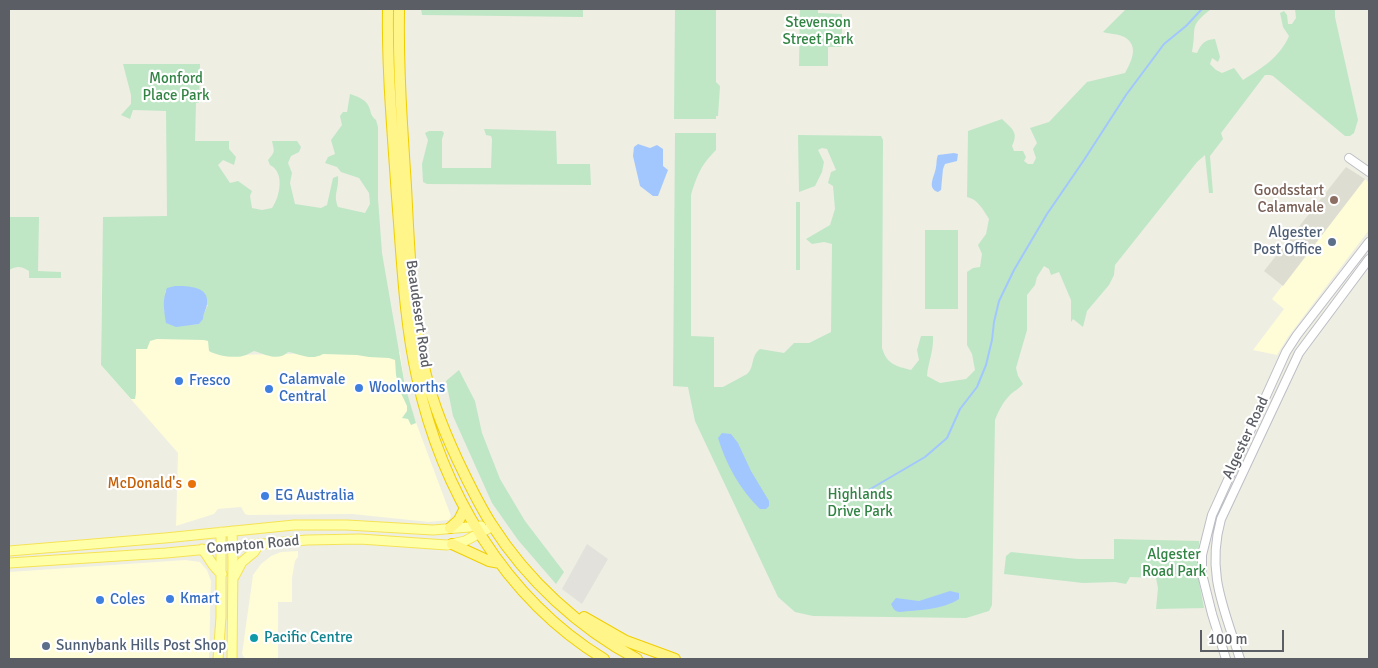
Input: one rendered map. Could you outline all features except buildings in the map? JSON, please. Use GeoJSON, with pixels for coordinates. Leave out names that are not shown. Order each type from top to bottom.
{"type":"FeatureCollection","features":[{"type":"Feature","properties":{"kind":"highway","name":"Beaudesert Road"},"geometry":{"type":"LineString","coordinates":[[388,9],[392,130],[405,306],[416,377],[427,416],[444,464],[465,508],[500,563],[519,587],[547,616],[571,636],[604,659]]}},
{"type":"Feature","properties":{"kind":"highway","name":"Beaudesert Road"},"geometry":{"type":"LineString","coordinates":[[399,9],[399,60],[414,311],[432,395],[442,424],[464,473],[492,525],[528,572],[561,606],[594,632],[636,659]]}},
{"type":"Feature","properties":{"kind":"highway"},"geometry":{"type":"LineString","coordinates":[[450,528],[459,520],[465,508]]}},
{"type":"Feature","properties":{"kind":"highway"},"geometry":{"type":"LineString","coordinates":[[452,544],[489,561],[500,563]]}},
{"type":"Feature","properties":{"kind":"highway"},"geometry":{"type":"LineString","coordinates":[[561,606],[574,610],[626,642],[675,659]]}},
{"type":"Feature","properties":{"kind":"main road"},"geometry":{"type":"LineString","coordinates":[[1349,158],[1369,172]]}},
{"type":"Feature","properties":{"kind":"main road","name":"Algester Road"},"geometry":{"type":"LineString","coordinates":[[1226,659],[1202,574],[1202,555],[1212,515],[1286,352],[1369,242]]}},
{"type":"Feature","properties":{"kind":"main road","name":"Algester Road"},"geometry":{"type":"LineString","coordinates":[[1240,659],[1215,577],[1215,547],[1221,519],[1299,353],[1369,259]]}},
{"type":"Feature","properties":{"kind":"main road","name":"Compton Road"},"geometry":{"type":"LineString","coordinates":[[9,551],[313,525],[362,525],[424,530],[450,528],[478,530]]}},
{"type":"Feature","properties":{"kind":"main road","name":"Compton Road"},"geometry":{"type":"LineString","coordinates":[[9,563],[337,539],[441,545],[465,540],[478,530],[492,525]]}},
{"type":"Feature","properties":{"kind":"main road"},"geometry":{"type":"LineString","coordinates":[[232,531],[232,659]]}},
{"type":"Feature","properties":{"kind":"main road"},"geometry":{"type":"LineString","coordinates":[[218,659],[221,617],[221,532]]}},
{"type":"Feature","properties":{"kind":"main road"},"geometry":{"type":"LineString","coordinates":[[233,579],[243,560],[254,552],[259,544]]}},
{"type":"Feature","properties":{"kind":"main road"},"geometry":{"type":"LineString","coordinates":[[202,549],[208,555],[214,569],[222,574]]}},
{"type":"Feature","properties":{"kind":"shaded area"},"geometry":{"type":"Polygon","coordinates":[[[1346,167],[1365,179],[1283,286],[1264,271],[1346,167]]]}},
{"type":"Feature","properties":{"kind":"shaded area"},"geometry":{"type":"Polygon","coordinates":[[[1365,179],[1369,183],[1369,230],[1288,337],[1277,355],[1253,350],[1284,309],[1272,299],[1365,179]]]}},
{"type":"Feature","properties":{"kind":"shaded area"},"geometry":{"type":"Polygon","coordinates":[[[102,266],[229,355],[400,352],[405,386],[411,409],[451,516],[449,520],[429,522],[352,514],[248,515],[245,514],[241,507],[218,509],[214,514],[176,526],[178,453],[101,365],[102,266]]]}},
{"type":"Feature","properties":{"kind":"shaded area"},"geometry":{"type":"Polygon","coordinates":[[[587,544],[608,559],[582,604],[562,589],[587,544]]]}},
{"type":"Feature","properties":{"kind":"shaded area"},"geometry":{"type":"Polygon","coordinates":[[[298,551],[292,578],[292,602],[278,602],[278,659],[245,659],[242,654],[253,575],[261,564],[271,556],[281,552],[298,551]]]}},
{"type":"Feature","properties":{"kind":"shaded area"},"geometry":{"type":"Polygon","coordinates":[[[185,560],[200,562],[207,570],[211,581],[209,659],[9,659],[9,572],[185,560]]]}},
{"type":"Feature","properties":{"kind":"green space"},"geometry":{"type":"Polygon","coordinates":[[[421,9],[583,9],[583,17],[422,15],[421,9]]]}},
{"type":"Feature","properties":{"kind":"green space"},"geometry":{"type":"Polygon","coordinates":[[[675,9],[716,9],[716,82],[720,86],[718,116],[716,116],[716,119],[674,119],[675,9]]]}},
{"type":"Feature","properties":{"kind":"green space","name":"Stevenson Street Park"},"geometry":{"type":"Polygon","coordinates":[[[800,9],[818,9],[818,13],[842,14],[842,47],[828,47],[828,66],[799,66],[800,9]]]}},
{"type":"Feature","properties":{"kind":"green space","name":"Highlands Drive Park"},"geometry":{"type":"Polygon","coordinates":[[[1126,9],[1211,9],[1196,24],[1192,52],[1197,53],[1203,43],[1215,39],[1220,57],[1218,62],[1212,58],[1210,64],[1222,73],[1234,68],[1243,80],[1276,56],[1289,36],[1283,27],[1280,13],[1284,11],[1287,15],[1288,24],[1292,24],[1296,18],[1295,9],[1335,9],[1335,17],[1358,120],[1354,133],[1350,136],[1345,136],[1273,76],[1265,75],[1221,133],[1223,139],[1210,156],[1213,193],[1209,193],[1205,155],[1197,162],[1115,265],[1114,275],[1109,285],[1087,311],[1083,327],[1073,319],[1071,322],[1071,300],[1059,272],[1051,275],[1049,269],[1044,266],[1037,277],[1035,285],[1027,295],[1027,330],[1016,368],[1023,384],[1005,400],[995,420],[992,605],[989,611],[966,618],[813,616],[795,612],[778,597],[695,421],[688,387],[673,386],[675,133],[716,133],[716,150],[700,171],[691,195],[691,336],[714,337],[714,387],[723,387],[747,374],[755,355],[760,349],[784,353],[794,343],[809,343],[831,332],[832,244],[824,242],[812,244],[806,239],[830,225],[835,209],[833,186],[828,183],[831,172],[836,170],[827,149],[822,148],[818,150],[824,162],[822,172],[815,186],[799,192],[798,135],[881,136],[883,140],[882,348],[886,358],[892,364],[911,370],[919,360],[917,350],[921,336],[933,336],[927,376],[940,383],[966,379],[975,370],[972,354],[967,345],[967,272],[973,268],[980,267],[982,254],[978,245],[986,234],[989,219],[977,202],[967,197],[968,131],[1002,119],[1015,134],[1012,146],[1014,151],[1023,151],[1026,157],[1024,161],[1028,164],[1033,164],[1036,158],[1033,149],[1037,143],[1030,128],[1049,122],[1087,82],[1125,73],[1133,55],[1130,42],[1124,37],[1103,32],[1126,9]]]}},
{"type":"Feature","properties":{"kind":"green space","name":"Monford Place Park"},"geometry":{"type":"Polygon","coordinates":[[[123,64],[200,64],[199,103],[196,103],[195,141],[229,141],[229,149],[236,157],[234,165],[223,160],[218,165],[230,183],[238,181],[252,191],[250,196],[252,208],[262,210],[272,208],[280,185],[278,173],[268,160],[274,151],[272,141],[297,141],[301,147],[299,152],[291,156],[288,163],[292,173],[290,183],[295,204],[321,208],[327,205],[333,178],[338,176],[336,199],[338,207],[365,213],[370,204],[369,193],[359,178],[341,172],[337,167],[325,163],[328,157],[335,154],[331,140],[342,125],[340,116],[343,112],[347,112],[350,94],[367,103],[378,127],[378,199],[382,253],[405,386],[416,423],[411,425],[408,419],[402,418],[407,411],[407,406],[400,391],[395,360],[389,358],[323,354],[310,357],[288,352],[276,357],[254,351],[238,357],[209,351],[208,341],[204,340],[157,339],[150,341],[147,349],[136,349],[135,399],[131,399],[101,365],[103,217],[167,216],[166,111],[133,110],[130,119],[121,115],[131,104],[131,95],[123,64]],[[165,291],[164,311],[185,325],[199,324],[208,305],[165,291]]]}},
{"type":"Feature","properties":{"kind":"green space"},"geometry":{"type":"Polygon","coordinates":[[[484,129],[556,131],[557,164],[590,164],[591,185],[427,184],[423,182],[422,164],[428,140],[425,133],[429,131],[442,131],[444,133],[442,139],[442,168],[491,168],[492,139],[491,136],[486,135],[484,129]]]}},
{"type":"Feature","properties":{"kind":"green space"},"geometry":{"type":"Polygon","coordinates":[[[796,202],[800,202],[800,270],[796,270],[796,202]]]}},
{"type":"Feature","properties":{"kind":"green space"},"geometry":{"type":"Polygon","coordinates":[[[9,217],[39,217],[38,271],[61,272],[61,278],[29,278],[29,271],[24,268],[17,267],[9,270],[9,217]]]}},
{"type":"Feature","properties":{"kind":"green space"},"geometry":{"type":"Polygon","coordinates":[[[925,230],[958,230],[958,309],[925,309],[925,230]]]}},
{"type":"Feature","properties":{"kind":"green space"},"geometry":{"type":"Polygon","coordinates":[[[459,370],[475,401],[482,433],[500,479],[525,521],[564,572],[556,584],[518,540],[492,503],[453,416],[446,381],[459,370]]]}},
{"type":"Feature","properties":{"kind":"green space","name":"Algester Road Park"},"geometry":{"type":"Polygon","coordinates":[[[1114,539],[1199,541],[1198,576],[1204,608],[1156,609],[1158,588],[1156,578],[1130,577],[1126,584],[1115,582],[1083,583],[1004,574],[1006,556],[1011,552],[1078,559],[1114,559],[1114,539]]]}},
{"type":"Feature","properties":{"kind":"water"},"geometry":{"type":"Polygon","coordinates":[[[638,144],[650,148],[657,145],[663,149],[663,166],[668,170],[658,196],[653,196],[640,186],[633,156],[634,147],[638,144]]]}},
{"type":"Feature","properties":{"kind":"water"},"geometry":{"type":"Polygon","coordinates":[[[958,154],[957,161],[945,164],[941,190],[938,192],[932,188],[932,181],[938,155],[958,154]]]}},
{"type":"Feature","properties":{"kind":"water"},"geometry":{"type":"Polygon","coordinates":[[[175,286],[197,288],[205,293],[207,305],[203,319],[199,324],[176,327],[166,323],[164,296],[167,288],[175,286]]]}},
{"type":"Feature","properties":{"kind":"water"},"geometry":{"type":"Polygon","coordinates":[[[722,433],[731,434],[738,443],[751,471],[769,501],[769,506],[766,509],[760,509],[753,502],[734,476],[718,438],[722,433]]]}},
{"type":"Feature","properties":{"kind":"water"},"geometry":{"type":"Polygon","coordinates":[[[950,591],[959,593],[959,599],[938,607],[899,612],[891,604],[896,598],[919,601],[950,591]]]}},
{"type":"Feature","properties":{"kind":"waterway"},"geometry":{"type":"LineString","coordinates":[[867,491],[925,457],[947,438],[960,409],[977,387],[986,365],[999,301],[1014,270],[1047,214],[1126,95],[1164,44],[1186,26],[1202,9]]}},
{"type":"Feature","properties":{"kind":"place","name":"Goodsstart Calamvale"},"geometry":{"type":"Point","coordinates":[1334,200]}},
{"type":"Feature","properties":{"kind":"place","name":"Algester Post Office"},"geometry":{"type":"Point","coordinates":[1332,242]}},
{"type":"Feature","properties":{"kind":"place","name":"Fresco"},"geometry":{"type":"Point","coordinates":[179,381]}},
{"type":"Feature","properties":{"kind":"place","name":"Woolworths"},"geometry":{"type":"Point","coordinates":[359,388]}},
{"type":"Feature","properties":{"kind":"place","name":"Calamvale Central"},"geometry":{"type":"Point","coordinates":[269,389]}},
{"type":"Feature","properties":{"kind":"place","name":"McDonald's"},"geometry":{"type":"Point","coordinates":[192,484]}},
{"type":"Feature","properties":{"kind":"place","name":"EG Australia"},"geometry":{"type":"Point","coordinates":[265,496]}},
{"type":"Feature","properties":{"kind":"place","name":"Kmart"},"geometry":{"type":"Point","coordinates":[170,599]}},
{"type":"Feature","properties":{"kind":"place","name":"Coles"},"geometry":{"type":"Point","coordinates":[100,600]}},
{"type":"Feature","properties":{"kind":"place","name":"Pacific Centre"},"geometry":{"type":"Point","coordinates":[254,638]}},
{"type":"Feature","properties":{"kind":"place","name":"Sunnybank Hills Post Shop"},"geometry":{"type":"Point","coordinates":[46,646]}}]}
